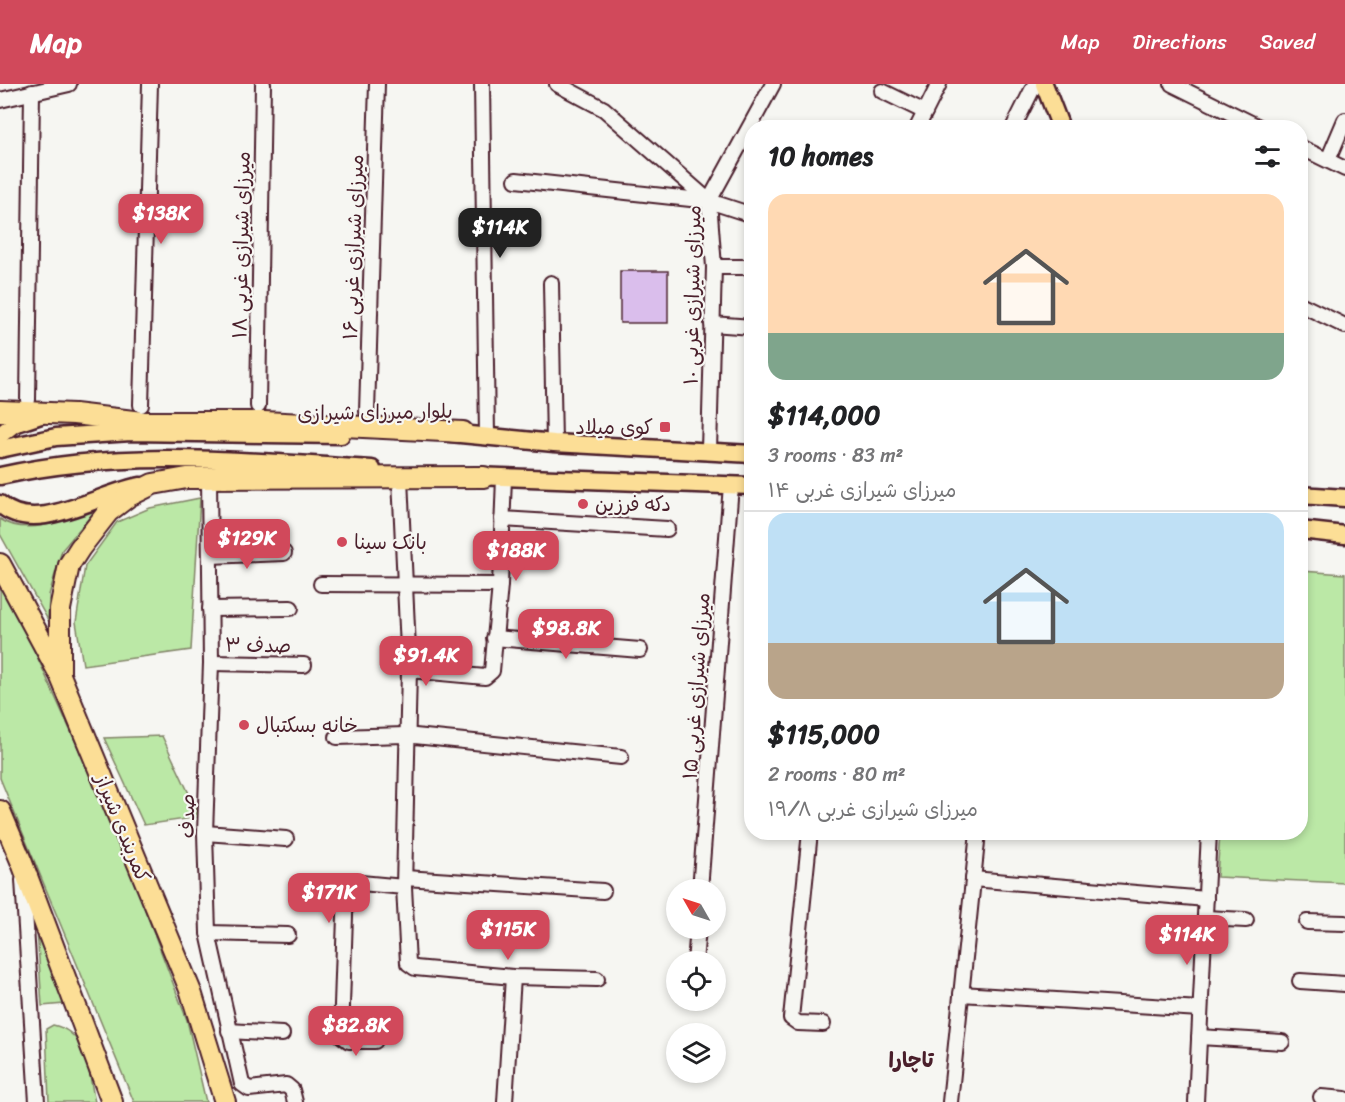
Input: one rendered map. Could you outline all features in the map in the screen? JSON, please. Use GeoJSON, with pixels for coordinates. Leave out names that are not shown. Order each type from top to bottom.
{"type":"FeatureCollection","features":[{"type":"Feature","properties":{"kind":"highway"},"geometry":{"type":"LineString","coordinates":[[0,411],[50,413],[142,422],[264,422],[463,432]]}},
{"type":"Feature","properties":{"kind":"highway"},"geometry":{"type":"LineString","coordinates":[[60,675],[60,609],[69,565],[108,512],[129,496],[153,484],[187,478],[484,477]]}},
{"type":"Feature","properties":{"kind":"highway","name":"کمربندی شیراز"},"geometry":{"type":"LineString","coordinates":[[0,564],[60,675],[191,992],[224,1099]]}},
{"type":"Feature","properties":{"kind":"highway"},"geometry":{"type":"LineString","coordinates":[[0,811],[22,862],[112,1102]]}},
{"type":"Feature","properties":{"kind":"main road"},"geometry":{"type":"LineString","coordinates":[[1044,84],[1057,120]]}},
{"type":"Feature","properties":{"kind":"main road"},"geometry":{"type":"LineString","coordinates":[[0,435],[14,424],[50,413]]}},
{"type":"Feature","properties":{"kind":"main road","name":"بلوار میرزای شیرازی"},"geometry":{"type":"LineString","coordinates":[[0,449],[57,437],[131,432],[372,437],[463,432],[554,443],[744,453]]}},
{"type":"Feature","properties":{"kind":"main road"},"geometry":{"type":"LineString","coordinates":[[0,476],[54,466],[160,457],[484,477],[744,485]]}},
{"type":"Feature","properties":{"kind":"main road"},"geometry":{"type":"LineString","coordinates":[[0,504],[18,515],[44,516],[130,487],[187,478]]}},
{"type":"Feature","properties":{"kind":"main road"},"geometry":{"type":"LineString","coordinates":[[1308,496],[1345,498]]}},
{"type":"Feature","properties":{"kind":"main road"},"geometry":{"type":"LineString","coordinates":[[1308,531],[1345,535]]}},
{"type":"Feature","properties":{"kind":"street"},"geometry":{"type":"LineString","coordinates":[[0,100],[69,84]]}},
{"type":"Feature","properties":{"kind":"street"},"geometry":{"type":"LineString","coordinates":[[141,405],[150,84]]}},
{"type":"Feature","properties":{"kind":"street","name":"۱۸ میرزای شیرازی غربی"},"geometry":{"type":"LineString","coordinates":[[258,406],[264,84]]}},
{"type":"Feature","properties":{"kind":"street","name":"۱۶ میرزای شیرازی غربی"},"geometry":{"type":"LineString","coordinates":[[368,412],[377,84]]}},
{"type":"Feature","properties":{"kind":"street"},"geometry":{"type":"LineString","coordinates":[[482,84],[486,435]]}},
{"type":"Feature","properties":{"kind":"street"},"geometry":{"type":"LineString","coordinates":[[556,84],[604,109],[710,201]]}},
{"type":"Feature","properties":{"kind":"street","name":"۱۰ میرزای شیرازی غربی"},"geometry":{"type":"LineString","coordinates":[[754,120],[773,84]]}},
{"type":"Feature","properties":{"kind":"street"},"geometry":{"type":"LineString","coordinates":[[921,120],[939,84]]}},
{"type":"Feature","properties":{"kind":"street"},"geometry":{"type":"LineString","coordinates":[[1017,120],[1035,84]]}},
{"type":"Feature","properties":{"kind":"street"},"geometry":{"type":"LineString","coordinates":[[1180,86],[1246,120]]}},
{"type":"Feature","properties":{"kind":"street"},"geometry":{"type":"LineString","coordinates":[[882,91],[925,112]]}},
{"type":"Feature","properties":{"kind":"street"},"geometry":{"type":"LineString","coordinates":[[28,400],[32,92]]}},
{"type":"Feature","properties":{"kind":"street"},"geometry":{"type":"LineString","coordinates":[[1328,160],[1345,120]]}},
{"type":"Feature","properties":{"kind":"street","name":"۱۰ میرزای شیرازی غربی"},"geometry":{"type":"LineString","coordinates":[[709,450],[714,267],[710,201],[744,138]]}},
{"type":"Feature","properties":{"kind":"street"},"geometry":{"type":"LineString","coordinates":[[1308,151],[1345,169]]}},
{"type":"Feature","properties":{"kind":"street"},"geometry":{"type":"LineString","coordinates":[[516,180],[710,201],[744,212]]}},
{"type":"Feature","properties":{"kind":"street"},"geometry":{"type":"LineString","coordinates":[[714,267],[744,267]]}},
{"type":"Feature","properties":{"kind":"street"},"geometry":{"type":"LineString","coordinates":[[551,283],[554,443]]}},
{"type":"Feature","properties":{"kind":"street"},"geometry":{"type":"LineString","coordinates":[[1308,308],[1345,326]]}},
{"type":"Feature","properties":{"kind":"street"},"geometry":{"type":"LineString","coordinates":[[712,324],[744,326]]}},
{"type":"Feature","properties":{"kind":"street"},"geometry":{"type":"LineString","coordinates":[[409,670],[489,675],[492,671],[500,585],[504,477]]}},
{"type":"Feature","properties":{"kind":"street","name":"صدف"},"geometry":{"type":"LineString","coordinates":[[209,478],[211,663],[205,833],[208,933],[242,1084],[249,1089],[286,1085],[292,1090],[294,1102]]}},
{"type":"Feature","properties":{"kind":"street"},"geometry":{"type":"LineString","coordinates":[[400,479],[409,670],[405,735],[405,882],[408,963],[411,966],[513,977],[597,979]]}},
{"type":"Feature","properties":{"kind":"street","name":"۱۵ میرزای شیرازی غربی"},"geometry":{"type":"LineString","coordinates":[[701,879],[730,484]]}},
{"type":"Feature","properties":{"kind":"street"},"geometry":{"type":"LineString","coordinates":[[502,519],[667,529]]}},
{"type":"Feature","properties":{"kind":"street"},"geometry":{"type":"LineString","coordinates":[[210,556],[284,553]]}},
{"type":"Feature","properties":{"kind":"street"},"geometry":{"type":"LineString","coordinates":[[321,584],[500,585]]}},
{"type":"Feature","properties":{"kind":"street"},"geometry":{"type":"LineString","coordinates":[[210,609],[291,608]]}},
{"type":"Feature","properties":{"kind":"street"},"geometry":{"type":"LineString","coordinates":[[494,638],[640,650]]}},
{"type":"Feature","properties":{"kind":"street","name":"صدف ۳"},"geometry":{"type":"LineString","coordinates":[[211,663],[304,666]]}},
{"type":"Feature","properties":{"kind":"street"},"geometry":{"type":"LineString","coordinates":[[338,737],[405,735],[621,757]]}},
{"type":"Feature","properties":{"kind":"street"},"geometry":{"type":"LineString","coordinates":[[205,833],[286,838]]}},
{"type":"Feature","properties":{"kind":"street"},"geometry":{"type":"LineString","coordinates":[[809,840],[791,1018],[798,1023],[823,1024]]}},
{"type":"Feature","properties":{"kind":"street"},"geometry":{"type":"LineString","coordinates":[[950,1102],[977,840]]}},
{"type":"Feature","properties":{"kind":"street"},"geometry":{"type":"LineString","coordinates":[[1196,1102],[1209,840]]}},
{"type":"Feature","properties":{"kind":"street"},"geometry":{"type":"LineString","coordinates":[[22,862],[37,1102]]}},
{"type":"Feature","properties":{"kind":"street"},"geometry":{"type":"LineString","coordinates":[[973,879],[1206,899]]}},
{"type":"Feature","properties":{"kind":"street"},"geometry":{"type":"LineString","coordinates":[[375,1041],[344,1040],[341,1035],[346,886],[350,882],[405,882],[603,891]]}},
{"type":"Feature","properties":{"kind":"street"},"geometry":{"type":"LineString","coordinates":[[1205,918],[1246,920]]}},
{"type":"Feature","properties":{"kind":"street"},"geometry":{"type":"LineString","coordinates":[[1307,922],[1345,923]]}},
{"type":"Feature","properties":{"kind":"street"},"geometry":{"type":"LineString","coordinates":[[208,933],[288,935]]}},
{"type":"Feature","properties":{"kind":"street"},"geometry":{"type":"LineString","coordinates":[[505,1102],[513,977]]}},
{"type":"Feature","properties":{"kind":"street"},"geometry":{"type":"LineString","coordinates":[[1300,981],[1345,984]]}},
{"type":"Feature","properties":{"kind":"street"},"geometry":{"type":"LineString","coordinates":[[961,994],[1200,1009]]}},
{"type":"Feature","properties":{"kind":"street"},"geometry":{"type":"LineString","coordinates":[[229,1030],[282,1034]]}},
{"type":"Feature","properties":{"kind":"street"},"geometry":{"type":"LineString","coordinates":[[1199,1037],[1282,1042]]}},
{"type":"Feature","properties":{"kind":"street"},"geometry":{"type":"LineString","coordinates":[[1321,1097],[1345,1099]]}},
{"type":"Feature","properties":{"kind":"green space"},"geometry":{"type":"Polygon","coordinates":[[[200,498],[191,650],[83,665],[76,622],[85,566],[117,522],[150,508],[200,498]]]}},
{"type":"Feature","properties":{"kind":"green space"},"geometry":{"type":"Polygon","coordinates":[[[98,507],[62,550],[49,595],[48,620],[0,534],[0,519],[23,527],[36,526],[62,521],[98,507]]]}},
{"type":"Feature","properties":{"kind":"green space"},"geometry":{"type":"Polygon","coordinates":[[[1308,571],[1345,574],[1345,883],[1217,877],[1220,840],[1308,840],[1308,571]]]}},
{"type":"Feature","properties":{"kind":"green space"},"geometry":{"type":"Polygon","coordinates":[[[0,583],[17,612],[112,823],[187,1020],[206,1102],[134,1102],[0,778],[0,583]]]}},
{"type":"Feature","properties":{"kind":"green space"},"geometry":{"type":"Polygon","coordinates":[[[162,736],[200,817],[144,825],[104,738],[162,736]]]}},
{"type":"Feature","properties":{"kind":"green space"},"geometry":{"type":"Polygon","coordinates":[[[37,929],[64,1004],[42,1006],[37,929]]]}},
{"type":"Feature","properties":{"kind":"green space"},"geometry":{"type":"Polygon","coordinates":[[[53,1025],[65,1029],[80,1045],[88,1066],[95,1102],[49,1102],[46,1029],[53,1025]]]}},
{"type":"Feature","properties":{"kind":"building"},"geometry":{"type":"Polygon","coordinates":[[[620,271],[668,271],[668,323],[620,323],[620,271]]]}},
{"type":"Feature","properties":{"kind":"place","name":"کوی میلاد"},"geometry":{"type":"Point","coordinates":[665,427]}},
{"type":"Feature","properties":{"kind":"place","name":"دکه فرزین"},"geometry":{"type":"Point","coordinates":[583,504]}},
{"type":"Feature","properties":{"kind":"place","name":"بانک سینا"},"geometry":{"type":"Point","coordinates":[342,542]}},
{"type":"Feature","properties":{"kind":"place","name":"خانه بسکتبال"},"geometry":{"type":"Point","coordinates":[244,725]}},
{"type":"Feature","properties":{"kind":"district","name":"تاچارا"},"geometry":{"type":"Point","coordinates":[911,1060]}}]}
